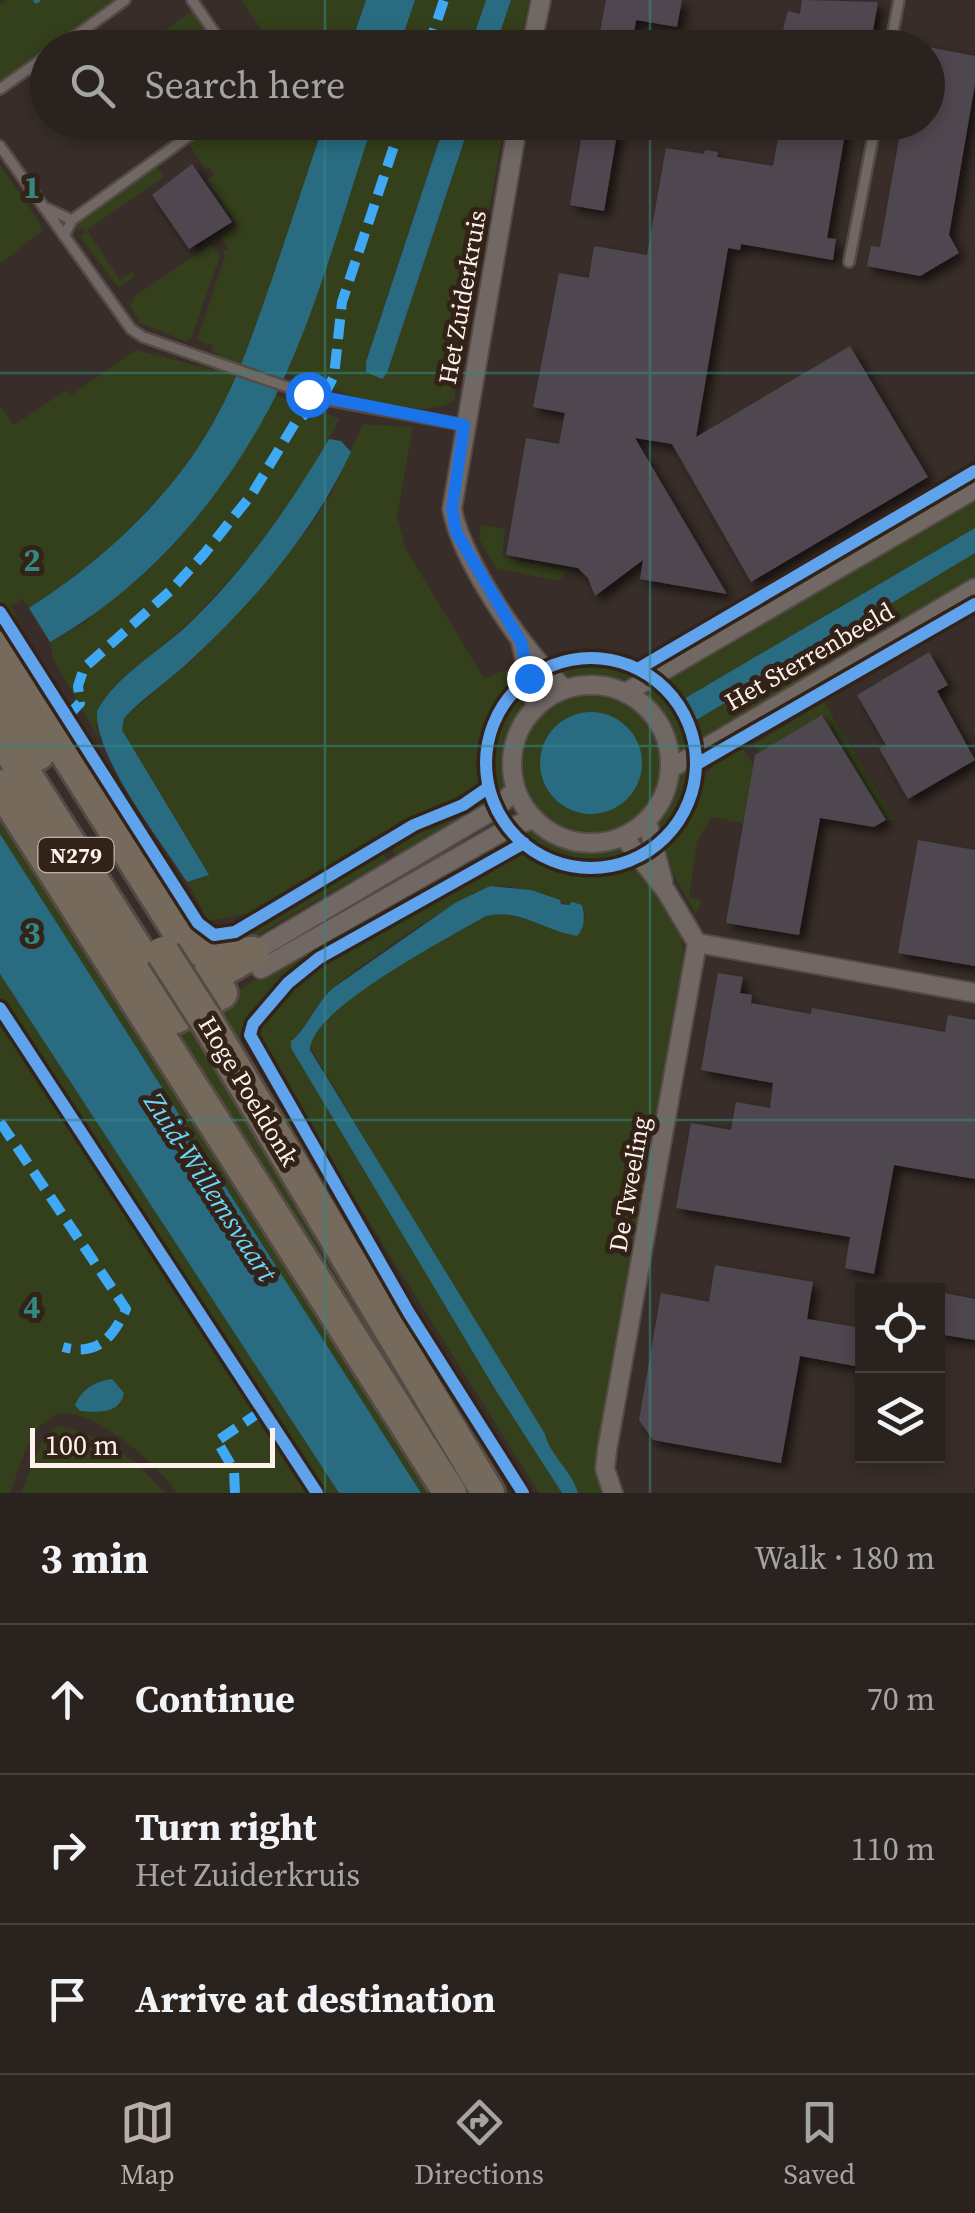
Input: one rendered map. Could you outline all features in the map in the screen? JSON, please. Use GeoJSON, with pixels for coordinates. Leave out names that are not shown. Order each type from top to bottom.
{"type":"FeatureCollection","features":[{"type":"Feature","properties":{"kind":"highway","name":"N279"},"geometry":{"type":"LineString","coordinates":[[0,648],[185,940],[214,957],[256,961]]}},
{"type":"Feature","properties":{"kind":"highway","name":"Hoge Poeldonk"},"geometry":{"type":"LineString","coordinates":[[0,694],[206,1020],[488,1493]]}},
{"type":"Feature","properties":{"kind":"highway","name":"N279"},"geometry":{"type":"LineString","coordinates":[[0,736],[166,990],[185,992],[256,961]]}},
{"type":"Feature","properties":{"kind":"highway","name":"Hoge Poeldonk"},"geometry":{"type":"LineString","coordinates":[[0,786],[450,1493]]}},
{"type":"Feature","properties":{"kind":"highway","name":"N279"},"geometry":{"type":"LineString","coordinates":[[127,987],[159,1012],[176,1017],[193,1010],[256,961]]}},
{"type":"Feature","properties":{"kind":"street"},"geometry":{"type":"LineString","coordinates":[[534,30],[540,0]]}},
{"type":"Feature","properties":{"kind":"street","name":"Het Zuiderkruis"},"geometry":{"type":"LineString","coordinates":[[515,140],[452,509],[456,532],[521,642],[564,689]]}},
{"type":"Feature","properties":{"kind":"street"},"geometry":{"type":"LineString","coordinates":[[626,693],[975,489]]}},
{"type":"Feature","properties":{"kind":"street","name":"Het Sterrenbeeld"},"geometry":{"type":"LineString","coordinates":[[670,769],[975,588]]}},
{"type":"Feature","properties":{"kind":"street","name":"Het Zuiderkruis"},"geometry":{"type":"LineString","coordinates":[[521,642],[536,707]]}},
{"type":"Feature","properties":{"kind":"street"},"geometry":{"type":"LineString","coordinates":[[597,685],[626,693],[642,704],[668,744],[670,769],[666,791],[647,821],[623,836],[585,842],[559,835],[532,819],[515,790],[512,769],[516,736],[536,707],[564,689],[597,685]]}},
{"type":"Feature","properties":{"kind":"street"},"geometry":{"type":"LineString","coordinates":[[256,961],[497,808],[515,790]]}},
{"type":"Feature","properties":{"kind":"street"},"geometry":{"type":"LineString","coordinates":[[256,961],[532,819]]}},
{"type":"Feature","properties":{"kind":"street"},"geometry":{"type":"LineString","coordinates":[[647,821],[666,891]]}},
{"type":"Feature","properties":{"kind":"street"},"geometry":{"type":"LineString","coordinates":[[623,836],[666,891],[697,943],[975,993]]}},
{"type":"Feature","properties":{"kind":"street","name":"De Tweeling"},"geometry":{"type":"LineString","coordinates":[[613,1493],[605,1470],[607,1450],[697,943]]}},
{"type":"Feature","properties":{"kind":"lane"},"geometry":{"type":"LineString","coordinates":[[83,30],[125,0]]}},
{"type":"Feature","properties":{"kind":"lane"},"geometry":{"type":"LineString","coordinates":[[192,0],[213,30]]}},
{"type":"Feature","properties":{"kind":"lane"},"geometry":{"type":"LineString","coordinates":[[893,30],[899,0]]}},
{"type":"Feature","properties":{"kind":"lane"},"geometry":{"type":"LineString","coordinates":[[0,89],[30,68]]}},
{"type":"Feature","properties":{"kind":"lane"},"geometry":{"type":"LineString","coordinates":[[64,236],[72,220],[183,140]]}},
{"type":"Feature","properties":{"kind":"lane"},"geometry":{"type":"LineString","coordinates":[[850,262],[873,140]]}},
{"type":"Feature","properties":{"kind":"lane"},"geometry":{"type":"LineString","coordinates":[[0,146],[131,330],[308,394],[464,425]]}},
{"type":"Feature","properties":{"kind":"lane"},"geometry":{"type":"LineString","coordinates":[[43,207],[72,220]]}},
{"type":"Feature","properties":{"kind":"green space"},"geometry":{"type":"Polygon","coordinates":[[[7,0],[115,0],[72,30],[30,30],[30,60],[0,81],[0,5],[7,0]]]}},
{"type":"Feature","properties":{"kind":"green space"},"geometry":{"type":"Polygon","coordinates":[[[241,0],[366,0],[356,30],[262,30],[241,0]]]}},
{"type":"Feature","properties":{"kind":"green space"},"geometry":{"type":"Polygon","coordinates":[[[415,0],[486,0],[476,30],[405,30],[415,0]]]}},
{"type":"Feature","properties":{"kind":"green space"},"geometry":{"type":"Polygon","coordinates":[[[511,0],[530,0],[522,30],[501,30],[511,0]]]}},
{"type":"Feature","properties":{"kind":"green space"},"geometry":{"type":"Polygon","coordinates":[[[193,10],[207,30],[165,30],[193,10]]]}},
{"type":"Feature","properties":{"kind":"green space"},"geometry":{"type":"Polygon","coordinates":[[[195,140],[318,140],[238,371],[195,453],[154,504],[107,550],[29,608],[22,599],[11,606],[16,615],[10,619],[0,604],[0,406],[14,425],[66,390],[71,395],[136,350],[213,370],[218,354],[212,351],[213,346],[197,340],[225,256],[223,252],[229,248],[220,237],[238,225],[207,180],[214,175],[208,167],[205,169],[189,144],[195,140]]]}},
{"type":"Feature","properties":{"kind":"green space"},"geometry":{"type":"Polygon","coordinates":[[[367,140],[439,140],[366,362],[381,379],[387,373],[464,140],[502,140],[454,401],[417,409],[394,406],[286,373],[367,140]]]}},
{"type":"Feature","properties":{"kind":"green space"},"geometry":{"type":"Polygon","coordinates":[[[0,165],[42,231],[0,264],[0,165]]]}},
{"type":"Feature","properties":{"kind":"green space"},"geometry":{"type":"Polygon","coordinates":[[[157,167],[164,177],[87,230],[120,280],[132,272],[134,275],[118,287],[80,237],[85,232],[83,228],[77,231],[77,225],[157,167]]]}},
{"type":"Feature","properties":{"kind":"green space"},"geometry":{"type":"Polygon","coordinates":[[[211,244],[220,256],[191,339],[185,341],[140,323],[130,306],[135,296],[211,244]]]}},
{"type":"Feature","properties":{"kind":"green space"},"geometry":{"type":"Polygon","coordinates":[[[275,395],[340,419],[264,541],[194,619],[121,681],[96,725],[100,741],[53,658],[50,642],[86,622],[246,449],[275,395]]]}},
{"type":"Feature","properties":{"kind":"green space"},"geometry":{"type":"Polygon","coordinates":[[[363,424],[413,427],[397,516],[405,548],[484,678],[519,666],[519,675],[498,701],[485,728],[479,758],[479,792],[413,822],[262,911],[209,921],[187,882],[208,876],[122,730],[124,718],[194,658],[308,529],[332,492],[363,424]]]}},
{"type":"Feature","properties":{"kind":"green space"},"geometry":{"type":"Polygon","coordinates":[[[975,498],[975,528],[682,700],[661,677],[975,498]]]}},
{"type":"Feature","properties":{"kind":"green space"},"geometry":{"type":"Polygon","coordinates":[[[481,525],[505,529],[502,557],[569,571],[558,581],[496,568],[479,539],[481,525]]]}},
{"type":"Feature","properties":{"kind":"green space"},"geometry":{"type":"Polygon","coordinates":[[[975,553],[975,583],[699,744],[693,722],[975,553]]]}},
{"type":"Feature","properties":{"kind":"green space"},"geometry":{"type":"Polygon","coordinates":[[[0,624],[202,934],[215,940],[230,939],[378,853],[392,866],[354,879],[235,948],[207,946],[0,639],[0,624]]]}},
{"type":"Feature","properties":{"kind":"green space"},"geometry":{"type":"Polygon","coordinates":[[[575,662],[623,665],[644,676],[596,679],[551,669],[575,662]]]}},
{"type":"Feature","properties":{"kind":"green space"},"geometry":{"type":"Polygon","coordinates":[[[653,682],[678,711],[689,737],[692,747],[677,757],[665,719],[639,690],[653,682]]]}},
{"type":"Feature","properties":{"kind":"green space"},"geometry":{"type":"Polygon","coordinates":[[[527,684],[523,707],[508,744],[505,779],[498,798],[491,766],[494,736],[506,708],[527,684]]]}},
{"type":"Feature","properties":{"kind":"green space"},"geometry":{"type":"Polygon","coordinates":[[[587,691],[620,698],[643,714],[658,737],[663,763],[659,789],[645,812],[623,828],[592,834],[570,831],[538,811],[525,792],[520,754],[525,736],[549,707],[587,691]],[[623,722],[541,753],[542,778],[547,789],[632,794],[641,766],[630,730],[623,722]]]}},
{"type":"Feature","properties":{"kind":"green space"},"geometry":{"type":"Polygon","coordinates":[[[824,702],[895,820],[886,820],[823,715],[759,753],[754,744],[824,702]]]}},
{"type":"Feature","properties":{"kind":"green space"},"geometry":{"type":"Polygon","coordinates":[[[743,749],[754,765],[743,823],[711,817],[697,842],[689,897],[702,900],[696,914],[665,859],[667,845],[694,808],[705,774],[743,749]]]}},
{"type":"Feature","properties":{"kind":"green space"},"geometry":{"type":"Polygon","coordinates":[[[693,760],[682,804],[656,841],[667,798],[693,760]]]}},
{"type":"Feature","properties":{"kind":"green space"},"geometry":{"type":"Polygon","coordinates":[[[483,796],[488,807],[398,858],[393,852],[393,842],[483,796]]]}},
{"type":"Feature","properties":{"kind":"green space"},"geometry":{"type":"Polygon","coordinates":[[[0,814],[434,1493],[421,1493],[0,834],[0,814]]]}},
{"type":"Feature","properties":{"kind":"green space"},"geometry":{"type":"Polygon","coordinates":[[[517,830],[576,847],[611,848],[630,856],[599,863],[569,861],[529,841],[517,830]]]}},
{"type":"Feature","properties":{"kind":"green space"},"geometry":{"type":"Polygon","coordinates":[[[505,834],[513,843],[424,895],[417,892],[416,888],[505,834]]]}},
{"type":"Feature","properties":{"kind":"green space"},"geometry":{"type":"Polygon","coordinates":[[[513,850],[578,874],[630,870],[644,873],[681,935],[685,966],[597,1469],[603,1493],[578,1493],[309,1045],[340,1007],[363,989],[486,916],[499,913],[581,932],[585,914],[582,905],[506,886],[481,890],[345,978],[327,994],[291,1041],[495,1389],[562,1493],[539,1493],[253,1037],[291,986],[324,960],[513,850]]]}},
{"type":"Feature","properties":{"kind":"green space"},"geometry":{"type":"Polygon","coordinates":[[[407,891],[410,897],[405,902],[308,959],[288,977],[259,1008],[240,1044],[216,1003],[407,891]]]}},
{"type":"Feature","properties":{"kind":"green space"},"geometry":{"type":"Polygon","coordinates":[[[0,974],[339,1493],[321,1493],[0,1002],[0,974]]]}},
{"type":"Feature","properties":{"kind":"green space"},"geometry":{"type":"Polygon","coordinates":[[[0,1018],[309,1493],[177,1493],[155,1467],[120,1437],[81,1416],[64,1414],[50,1418],[35,1432],[10,1493],[0,1493],[0,1018]]]}},
{"type":"Feature","properties":{"kind":"green space"},"geometry":{"type":"Polygon","coordinates":[[[191,1018],[458,1472],[453,1475],[169,1033],[191,1018]]]}},
{"type":"Feature","properties":{"kind":"green space"},"geometry":{"type":"Polygon","coordinates":[[[57,1426],[89,1435],[117,1449],[165,1493],[21,1493],[43,1438],[57,1426]]]}},
{"type":"Feature","properties":{"kind":"water"},"geometry":{"type":"Polygon","coordinates":[[[366,0],[415,0],[405,30],[356,30],[366,0]]]}},
{"type":"Feature","properties":{"kind":"water"},"geometry":{"type":"Polygon","coordinates":[[[486,0],[511,0],[501,30],[476,30],[486,0]]]}},
{"type":"Feature","properties":{"kind":"water"},"geometry":{"type":"Polygon","coordinates":[[[318,140],[367,140],[317,296],[290,364],[233,469],[208,504],[151,566],[86,620],[50,642],[29,608],[107,550],[175,479],[222,407],[253,333],[318,140]]]}},
{"type":"Feature","properties":{"kind":"water"},"geometry":{"type":"Polygon","coordinates":[[[439,140],[464,140],[387,373],[382,379],[366,372],[366,362],[439,140]]]}},
{"type":"Feature","properties":{"kind":"water"},"geometry":{"type":"Polygon","coordinates":[[[329,439],[341,441],[351,452],[302,536],[216,636],[124,718],[122,730],[209,875],[187,882],[117,775],[99,730],[97,711],[129,673],[193,620],[232,578],[283,511],[329,439]]]}},
{"type":"Feature","properties":{"kind":"water"},"geometry":{"type":"Polygon","coordinates":[[[975,528],[975,553],[693,722],[682,700],[975,528]]]}},
{"type":"Feature","properties":{"kind":"water"},"geometry":{"type":"Polygon","coordinates":[[[591,712],[611,716],[627,727],[638,743],[642,763],[638,783],[627,799],[611,810],[591,814],[571,810],[555,799],[544,783],[540,763],[544,743],[555,727],[571,716],[591,712]]]}},
{"type":"Feature","properties":{"kind":"water","name":"Zuid-Willemsvaart"},"geometry":{"type":"Polygon","coordinates":[[[0,834],[421,1493],[339,1493],[0,974],[0,834]]]}},
{"type":"Feature","properties":{"kind":"water"},"geometry":{"type":"Polygon","coordinates":[[[490,886],[531,890],[560,900],[561,904],[582,905],[582,930],[577,936],[521,917],[486,916],[356,996],[332,1015],[316,1034],[310,1050],[578,1493],[562,1493],[495,1389],[291,1048],[291,1041],[333,988],[455,903],[490,886]]]}},
{"type":"Feature","properties":{"kind":"water"},"geometry":{"type":"Polygon","coordinates":[[[112,1379],[124,1393],[118,1405],[107,1411],[80,1411],[75,1405],[85,1390],[112,1379]]]}},
{"type":"Feature","properties":{"kind":"building"},"geometry":{"type":"Polygon","coordinates":[[[606,0],[682,0],[677,27],[636,20],[635,30],[600,30],[606,0]]]}},
{"type":"Feature","properties":{"kind":"building"},"geometry":{"type":"Polygon","coordinates":[[[802,0],[878,2],[873,30],[783,30],[788,11],[800,14],[802,0]]]}},
{"type":"Feature","properties":{"kind":"building"},"geometry":{"type":"Polygon","coordinates":[[[945,50],[975,56],[975,84],[949,235],[959,253],[920,276],[867,266],[871,246],[880,247],[899,140],[945,140],[945,50]]]}},
{"type":"Feature","properties":{"kind":"building"},"geometry":{"type":"Polygon","coordinates":[[[581,140],[616,140],[604,211],[570,205],[581,140]]]}},
{"type":"Feature","properties":{"kind":"building"},"geometry":{"type":"Polygon","coordinates":[[[778,140],[844,140],[827,238],[836,239],[833,260],[741,244],[740,250],[728,248],[696,437],[850,346],[928,477],[751,582],[672,444],[635,438],[727,594],[640,579],[643,560],[595,596],[588,578],[578,568],[506,555],[526,438],[559,444],[565,413],[533,407],[559,273],[589,278],[594,246],[647,255],[666,148],[704,154],[705,150],[718,152],[717,157],[773,166],[778,140]]]}},
{"type":"Feature","properties":{"kind":"building"},"geometry":{"type":"Polygon","coordinates":[[[192,164],[232,222],[189,249],[152,195],[192,164]]]}},
{"type":"Feature","properties":{"kind":"building"},"geometry":{"type":"Polygon","coordinates":[[[929,652],[948,685],[937,691],[975,760],[908,799],[879,748],[886,745],[857,695],[929,652]]]}},
{"type":"Feature","properties":{"kind":"building"},"geometry":{"type":"Polygon","coordinates":[[[822,715],[886,820],[874,827],[820,818],[799,935],[726,923],[755,755],[822,715]]]}},
{"type":"Feature","properties":{"kind":"building"},"geometry":{"type":"Polygon","coordinates":[[[918,840],[975,850],[975,966],[898,953],[918,840]]]}},
{"type":"Feature","properties":{"kind":"building"},"geometry":{"type":"Polygon","coordinates":[[[718,973],[743,977],[740,993],[752,995],[751,1003],[811,1014],[812,1008],[945,1032],[948,1015],[975,1020],[975,1179],[894,1165],[874,1274],[845,1268],[850,1237],[676,1208],[691,1123],[731,1130],[736,1102],[770,1108],[773,1083],[701,1070],[718,973]]]}},
{"type":"Feature","properties":{"kind":"building"},"geometry":{"type":"Polygon","coordinates":[[[715,1265],[813,1282],[807,1319],[855,1327],[855,1366],[800,1356],[781,1463],[653,1440],[639,1420],[661,1293],[709,1302],[715,1265]]]}},
{"type":"Feature","properties":{"kind":"building"},"geometry":{"type":"Polygon","coordinates":[[[945,1293],[975,1299],[975,1340],[945,1335],[945,1293]]]}},
{"type":"Feature","properties":{"kind":"marked path"},"geometry":{"type":"LineString","coordinates":[[434,30],[444,0]]}},
{"type":"Feature","properties":{"kind":"marked path"},"geometry":{"type":"LineString","coordinates":[[67,717],[80,703],[78,686],[84,668],[170,591],[204,554],[252,494],[295,423],[322,399],[334,376],[342,302],[396,140]]}},
{"type":"Feature","properties":{"kind":"marked path"},"geometry":{"type":"LineString","coordinates":[[0,1122],[126,1309],[102,1343],[85,1349],[63,1347]]}},
{"type":"Feature","properties":{"kind":"marked path"},"geometry":{"type":"LineString","coordinates":[[235,1493],[234,1470],[217,1441],[263,1410]]}},
{"type":"Feature","properties":{"kind":"cycle path"},"geometry":{"type":"LineString","coordinates":[[638,669],[975,471]]}},
{"type":"Feature","properties":{"kind":"cycle path"},"geometry":{"type":"LineString","coordinates":[[697,764],[975,604]]}},
{"type":"Feature","properties":{"kind":"cycle path"},"geometry":{"type":"LineString","coordinates":[[0,612],[198,923],[214,935],[235,932],[414,825],[463,805],[489,787]]}},
{"type":"Feature","properties":{"kind":"cycle path"},"geometry":{"type":"LineString","coordinates":[[591,658],[631,666],[665,689],[688,723],[696,763],[688,803],[665,837],[631,860],[591,868],[551,860],[517,837],[494,803],[486,763],[494,723],[517,689],[551,666],[591,658]]}},
{"type":"Feature","properties":{"kind":"cycle path"},"geometry":{"type":"LineString","coordinates":[[523,1493],[409,1313],[250,1035],[253,1024],[288,983],[319,958],[524,843]]}},
{"type":"Feature","properties":{"kind":"cycle path"},"geometry":{"type":"LineString","coordinates":[[0,1008],[317,1493]]}},
{"type":"Feature","properties":{"kind":"route"},"geometry":{"type":"LineString","coordinates":[[308,394],[464,425],[452,509],[456,532],[521,642],[529,678]]}}]}
